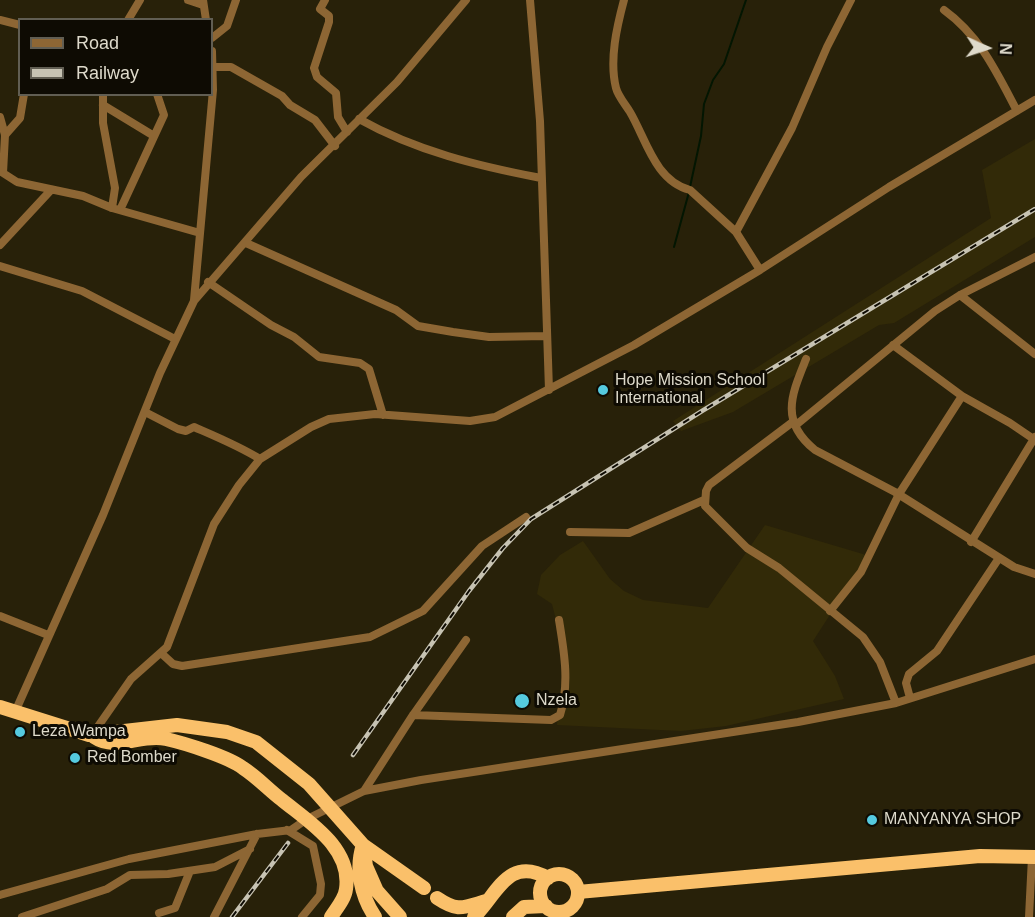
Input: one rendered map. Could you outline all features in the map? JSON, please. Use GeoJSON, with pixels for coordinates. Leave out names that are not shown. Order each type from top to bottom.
{"type":"FeatureCollection","features":[{"type":"Feature","properties":{"kind":"highway"},"geometry":{"type":"LineString","coordinates":[[0,707],[92,735],[101,742],[112,744],[151,737],[166,739],[242,766],[326,834],[342,864],[346,877],[343,899],[331,917]]}},
{"type":"Feature","properties":{"kind":"highway"},"geometry":{"type":"LineString","coordinates":[[92,735],[177,725],[227,732],[256,742],[294,770],[363,845],[424,888]]}},
{"type":"Feature","properties":{"kind":"highway"},"geometry":{"type":"LineString","coordinates":[[363,845],[359,859],[362,892],[375,917]]}},
{"type":"Feature","properties":{"kind":"highway"},"geometry":{"type":"LineString","coordinates":[[363,845],[366,866],[377,891],[400,917]]}},
{"type":"Feature","properties":{"kind":"highway"},"geometry":{"type":"LineString","coordinates":[[578,892],[980,856],[1034,857]]}},
{"type":"Feature","properties":{"kind":"highway"},"geometry":{"type":"LineString","coordinates":[[474,917],[502,882],[517,872],[531,871],[548,878]]}},
{"type":"Feature","properties":{"kind":"highway"},"geometry":{"type":"LineString","coordinates":[[513,917],[524,907],[556,911],[571,908],[578,892],[576,883],[565,875],[556,874],[548,878],[541,889],[542,898],[556,911]]}},
{"type":"Feature","properties":{"kind":"highway"},"geometry":{"type":"LineString","coordinates":[[437,898],[452,908],[460,909],[486,901]]}},
{"type":"Feature","properties":{"kind":"street"},"geometry":{"type":"LineString","coordinates":[[129,18],[140,0]]}},
{"type":"Feature","properties":{"kind":"street"},"geometry":{"type":"LineString","coordinates":[[188,0],[203,3],[206,18]]}},
{"type":"Feature","properties":{"kind":"street"},"geometry":{"type":"LineString","coordinates":[[213,37],[227,26],[236,0]]}},
{"type":"Feature","properties":{"kind":"street"},"geometry":{"type":"LineString","coordinates":[[325,0],[320,9],[329,16],[329,22],[314,69],[317,77],[336,93],[339,120],[347,132]]}},
{"type":"Feature","properties":{"kind":"street"},"geometry":{"type":"LineString","coordinates":[[15,712],[175,339],[194,301],[208,282],[246,243],[301,177],[335,146],[397,82],[466,0]]}},
{"type":"Feature","properties":{"kind":"street"},"geometry":{"type":"LineString","coordinates":[[530,0],[540,121],[549,390]]}},
{"type":"Feature","properties":{"kind":"street"},"geometry":{"type":"LineString","coordinates":[[624,0],[615,42],[616,88],[630,112],[648,153],[680,187],[690,190],[736,232],[760,270]]}},
{"type":"Feature","properties":{"kind":"street"},"geometry":{"type":"LineString","coordinates":[[736,232],[792,128],[851,0]]}},
{"type":"Feature","properties":{"kind":"street"},"geometry":{"type":"LineString","coordinates":[[944,10],[974,36],[993,65],[1017,111]]}},
{"type":"Feature","properties":{"kind":"street"},"geometry":{"type":"LineString","coordinates":[[0,20],[18,24]]}},
{"type":"Feature","properties":{"kind":"street"},"geometry":{"type":"LineString","coordinates":[[213,67],[231,67],[282,96],[290,105],[315,120],[335,146]]}},
{"type":"Feature","properties":{"kind":"street"},"geometry":{"type":"LineString","coordinates":[[5,135],[20,118],[24,96]]}},
{"type":"Feature","properties":{"kind":"street"},"geometry":{"type":"LineString","coordinates":[[103,96],[106,142],[116,188],[116,209]]}},
{"type":"Feature","properties":{"kind":"street"},"geometry":{"type":"LineString","coordinates":[[116,209],[164,115],[158,96]]}},
{"type":"Feature","properties":{"kind":"street"},"geometry":{"type":"LineString","coordinates":[[194,301],[211,96]]}},
{"type":"Feature","properties":{"kind":"street"},"geometry":{"type":"LineString","coordinates":[[92,735],[131,679],[161,653],[171,640],[214,524],[230,497],[260,459],[311,427],[329,419],[383,415],[453,421],[485,420],[549,390],[634,345],[760,270],[889,187],[1035,100]]}},
{"type":"Feature","properties":{"kind":"street"},"geometry":{"type":"LineString","coordinates":[[103,105],[154,136]]}},
{"type":"Feature","properties":{"kind":"street"},"geometry":{"type":"LineString","coordinates":[[0,117],[5,135],[1,173],[17,182],[86,196],[116,209],[200,233]]}},
{"type":"Feature","properties":{"kind":"street"},"geometry":{"type":"LineString","coordinates":[[359,119],[408,144],[480,165],[541,178]]}},
{"type":"Feature","properties":{"kind":"street"},"geometry":{"type":"LineString","coordinates":[[0,245],[51,190]]}},
{"type":"Feature","properties":{"kind":"street"},"geometry":{"type":"LineString","coordinates":[[246,243],[396,310],[418,326],[489,337],[546,336]]}},
{"type":"Feature","properties":{"kind":"street"},"geometry":{"type":"LineString","coordinates":[[896,703],[874,651],[863,637],[779,568],[747,548],[710,512],[704,500],[709,485],[795,423],[960,295],[1035,256]]}},
{"type":"Feature","properties":{"kind":"street"},"geometry":{"type":"LineString","coordinates":[[0,266],[82,291],[175,339]]}},
{"type":"Feature","properties":{"kind":"street"},"geometry":{"type":"LineString","coordinates":[[208,282],[264,321],[294,337],[319,357],[360,363],[369,369],[383,415]]}},
{"type":"Feature","properties":{"kind":"street"},"geometry":{"type":"LineString","coordinates":[[960,295],[1035,354]]}},
{"type":"Feature","properties":{"kind":"street"},"geometry":{"type":"LineString","coordinates":[[893,345],[962,396],[1035,439],[971,542]]}},
{"type":"Feature","properties":{"kind":"street"},"geometry":{"type":"LineString","coordinates":[[806,359],[790,402],[795,423],[806,442],[814,450],[899,494],[971,542],[1014,567],[1035,574]]}},
{"type":"Feature","properties":{"kind":"street"},"geometry":{"type":"LineString","coordinates":[[830,611],[861,572],[899,494],[962,396]]}},
{"type":"Feature","properties":{"kind":"street"},"geometry":{"type":"LineString","coordinates":[[145,412],[178,429],[186,430],[194,427],[225,442],[235,443],[260,459]]}},
{"type":"Feature","properties":{"kind":"street"},"geometry":{"type":"LineString","coordinates":[[570,532],[629,533],[704,500]]}},
{"type":"Feature","properties":{"kind":"street"},"geometry":{"type":"LineString","coordinates":[[161,653],[173,664],[182,666],[370,637],[423,611],[478,550],[526,517]]}},
{"type":"Feature","properties":{"kind":"street"},"geometry":{"type":"LineString","coordinates":[[910,698],[906,683],[909,674],[943,644],[999,558]]}},
{"type":"Feature","properties":{"kind":"street"},"geometry":{"type":"LineString","coordinates":[[0,616],[48,635]]}},
{"type":"Feature","properties":{"kind":"street"},"geometry":{"type":"LineString","coordinates":[[412,715],[551,720],[560,715],[563,704],[565,664],[559,620]]}},
{"type":"Feature","properties":{"kind":"street"},"geometry":{"type":"LineString","coordinates":[[364,791],[412,715],[466,640]]}},
{"type":"Feature","properties":{"kind":"street"},"geometry":{"type":"LineString","coordinates":[[0,895],[129,858],[287,830],[364,791],[421,780],[798,723],[896,703],[1035,659]]}},
{"type":"Feature","properties":{"kind":"street"},"geometry":{"type":"LineString","coordinates":[[287,830],[313,846],[321,884],[320,896],[302,917]]}},
{"type":"Feature","properties":{"kind":"street"},"geometry":{"type":"LineString","coordinates":[[214,917],[257,834]]}},
{"type":"Feature","properties":{"kind":"street"},"geometry":{"type":"LineString","coordinates":[[26,916],[107,889],[130,874],[190,871],[226,864],[250,849]]}},
{"type":"Feature","properties":{"kind":"street"},"geometry":{"type":"LineString","coordinates":[[1029,917],[1034,857]]}},
{"type":"Feature","properties":{"kind":"street"},"geometry":{"type":"LineString","coordinates":[[159,913],[175,908],[190,871]]}},
{"type":"Feature","properties":{"kind":"shaded area"},"geometry":{"type":"Polygon","coordinates":[[[1035,139],[1035,237],[894,323],[879,325],[733,412],[681,431],[673,421],[991,218],[982,170],[1035,139]]]}},
{"type":"Feature","properties":{"kind":"shaded area"},"geometry":{"type":"Polygon","coordinates":[[[765,525],[873,557],[848,587],[813,641],[835,676],[844,699],[726,726],[681,731],[557,725],[558,705],[569,671],[552,604],[537,594],[541,575],[560,555],[583,541],[610,579],[624,591],[643,600],[708,608],[765,525]]]}},
{"type":"Feature","properties":{"kind":"waterway"},"geometry":{"type":"LineString","coordinates":[[690,187],[701,136],[704,104],[713,80],[724,64],[746,0]]}},
{"type":"Feature","properties":{"kind":"waterway"},"geometry":{"type":"LineString","coordinates":[[674,247],[689,192]]}},
{"type":"Feature","properties":{"kind":"railway"},"geometry":{"type":"LineString","coordinates":[[353,755],[469,591],[503,548],[531,519],[702,411],[1035,209]]}},
{"type":"Feature","properties":{"kind":"railway"},"geometry":{"type":"LineString","coordinates":[[232,917],[288,843]]}},
{"type":"Feature","properties":{"kind":"place","name":"Hope Mission School International"},"geometry":{"type":"Point","coordinates":[603,390]}},
{"type":"Feature","properties":{"kind":"place","name":"Nzela"},"geometry":{"type":"Point","coordinates":[522,701]}},
{"type":"Feature","properties":{"kind":"place","name":"Leza Wampa"},"geometry":{"type":"Point","coordinates":[20,732]}},
{"type":"Feature","properties":{"kind":"place","name":"Red Bomber"},"geometry":{"type":"Point","coordinates":[75,758]}},
{"type":"Feature","properties":{"kind":"place","name":"MANYANYA SHOP"},"geometry":{"type":"Point","coordinates":[872,820]}}]}
